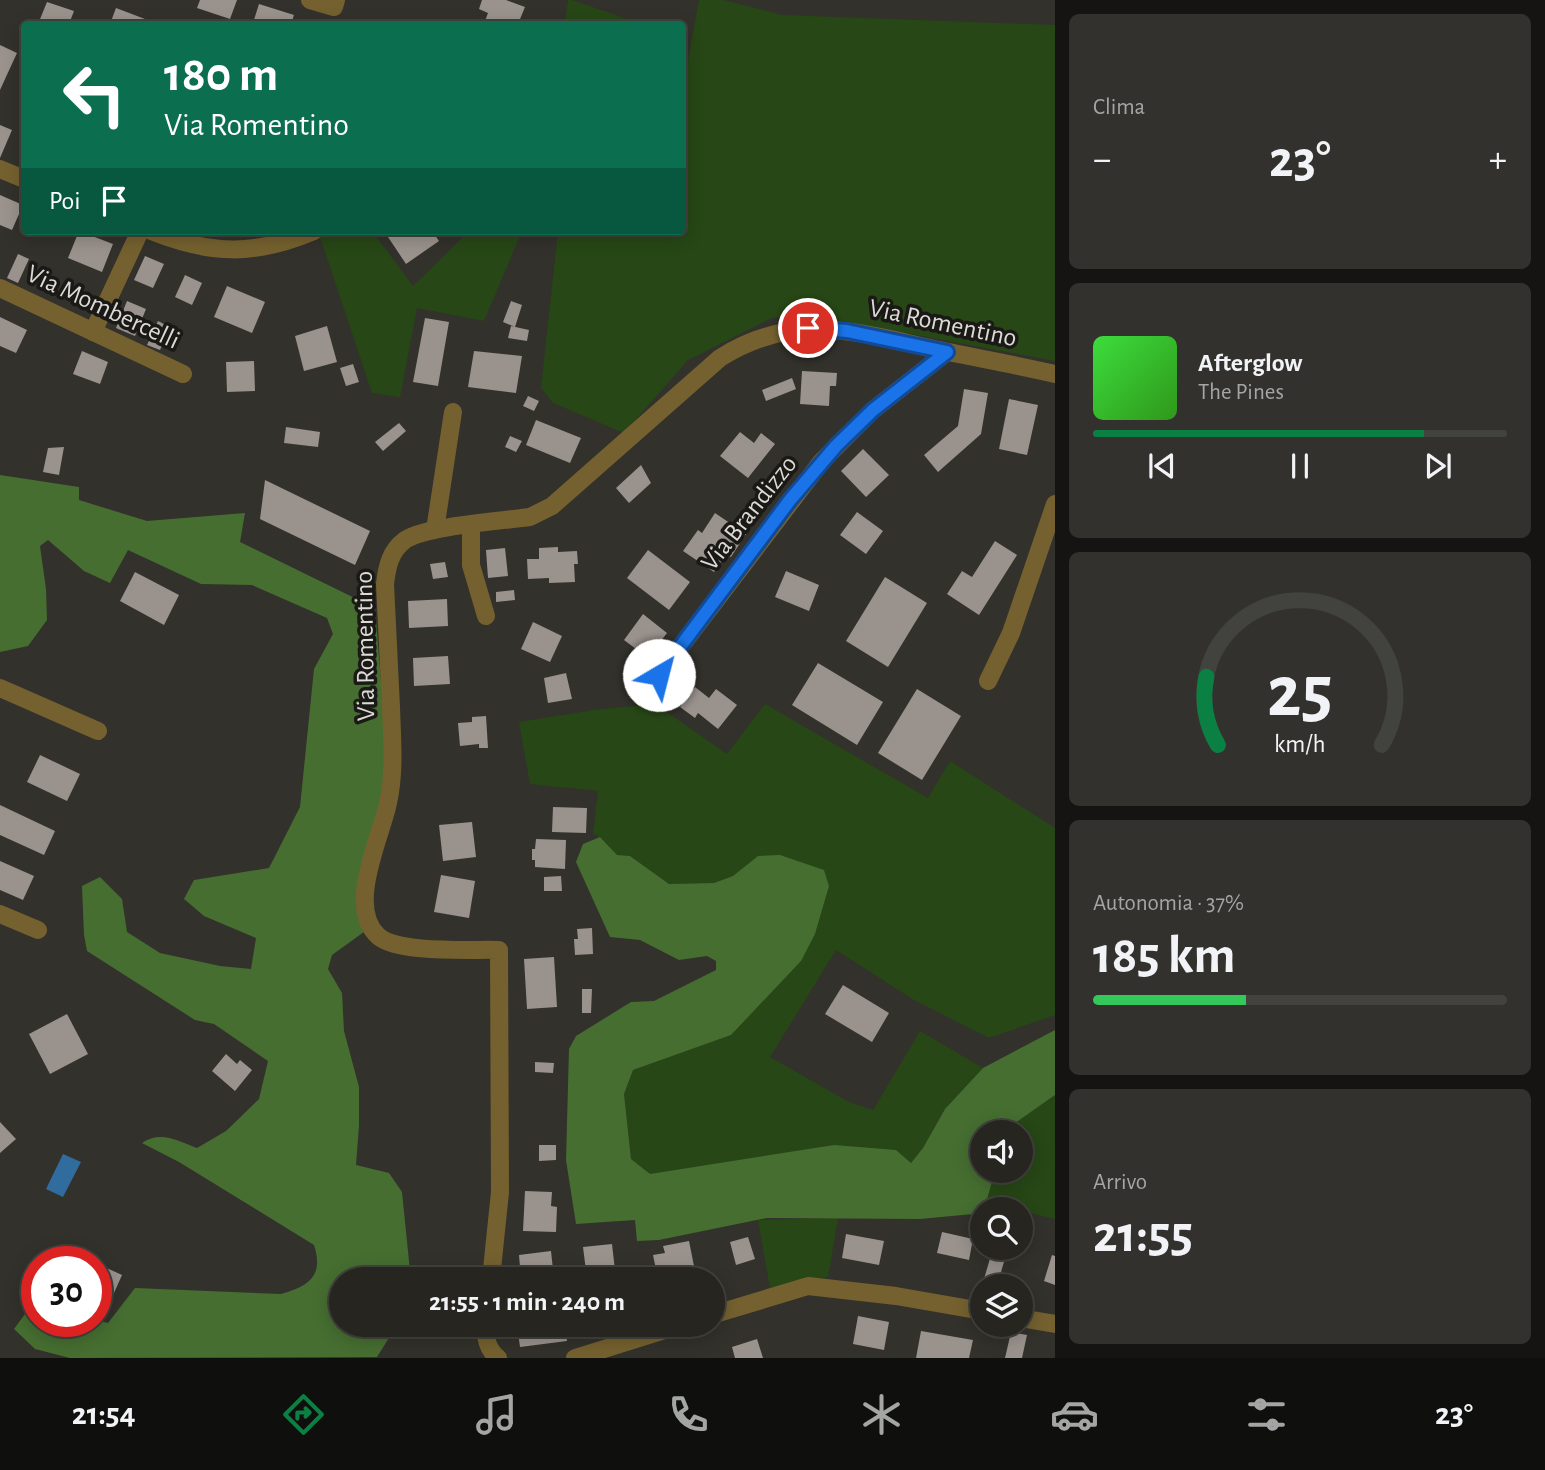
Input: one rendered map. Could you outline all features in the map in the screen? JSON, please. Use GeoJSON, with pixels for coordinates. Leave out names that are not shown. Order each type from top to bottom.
{"type":"FeatureCollection","features":[{"type":"Feature","properties":{"kind":"street"},"geometry":{"type":"LineString","coordinates":[[310,0],[334,8],[336,0]]}},
{"type":"Feature","properties":{"kind":"street"},"geometry":{"type":"LineString","coordinates":[[0,169],[21,178]]}},
{"type":"Feature","properties":{"kind":"street"},"geometry":{"type":"LineString","coordinates":[[93,332],[138,235]]}},
{"type":"Feature","properties":{"kind":"street"},"geometry":{"type":"LineString","coordinates":[[161,235],[207,248],[246,250],[288,242],[305,235]]}},
{"type":"Feature","properties":{"kind":"street","name":"Via Mombercelli"},"geometry":{"type":"LineString","coordinates":[[0,288],[183,374]]}},
{"type":"Feature","properties":{"kind":"street","name":"Via Romentino"},"geometry":{"type":"LineString","coordinates":[[492,1267],[500,1180],[499,950],[422,949],[386,941],[373,930],[365,901],[368,875],[384,823],[392,779],[387,571],[390,559],[404,541],[415,535],[541,513],[720,358],[770,334],[828,328],[1055,374]]}},
{"type":"Feature","properties":{"kind":"street","name":"Via Brandizzo"},"geometry":{"type":"LineString","coordinates":[[642,697],[822,461],[873,410],[947,352]]}},
{"type":"Feature","properties":{"kind":"street"},"geometry":{"type":"LineString","coordinates":[[435,530],[453,412]]}},
{"type":"Feature","properties":{"kind":"street"},"geometry":{"type":"LineString","coordinates":[[988,681],[1011,633],[1055,504]]}},
{"type":"Feature","properties":{"kind":"street"},"geometry":{"type":"LineString","coordinates":[[471,526],[471,565],[486,616]]}},
{"type":"Feature","properties":{"kind":"street"},"geometry":{"type":"LineString","coordinates":[[0,688],[98,730]]}},
{"type":"Feature","properties":{"kind":"street"},"geometry":{"type":"LineString","coordinates":[[0,914],[38,930]]}},
{"type":"Feature","properties":{"kind":"street"},"geometry":{"type":"LineString","coordinates":[[725,1311],[808,1286],[895,1296],[970,1309]]}},
{"type":"Feature","properties":{"kind":"street"},"geometry":{"type":"LineString","coordinates":[[1033,1320],[1055,1324]]}},
{"type":"Feature","properties":{"kind":"street"},"geometry":{"type":"LineString","coordinates":[[487,1337],[487,1343],[498,1358]]}},
{"type":"Feature","properties":{"kind":"street"},"geometry":{"type":"LineString","coordinates":[[575,1358],[642,1337]]}},
{"type":"Feature","properties":{"kind":"green space"},"geometry":{"type":"Polygon","coordinates":[[[568,0],[572,0],[633,21],[565,21],[568,0]]]}},
{"type":"Feature","properties":{"kind":"green space"},"geometry":{"type":"Polygon","coordinates":[[[699,0],[724,0],[782,15],[1055,25],[1055,361],[814,316],[772,318],[688,360],[624,433],[553,403],[541,388],[558,235],[686,235],[688,59],[699,0]]]}},
{"type":"Feature","properties":{"kind":"green space"},"geometry":{"type":"Polygon","coordinates":[[[375,235],[413,286],[465,235],[520,235],[484,321],[417,308],[400,397],[372,393],[320,237],[375,235]]]}},
{"type":"Feature","properties":{"kind":"green space"},"geometry":{"type":"Polygon","coordinates":[[[0,475],[79,487],[79,500],[147,521],[245,513],[240,542],[375,608],[387,755],[368,929],[332,955],[328,969],[342,993],[344,1031],[359,1087],[356,1165],[389,1173],[402,1192],[410,1267],[329,1267],[329,1337],[390,1337],[377,1357],[70,1358],[35,1349],[22,1337],[112,1337],[112,1318],[135,1288],[281,1294],[306,1283],[315,1272],[317,1256],[314,1245],[179,1162],[142,1143],[162,1137],[197,1148],[226,1131],[259,1099],[268,1061],[214,1024],[195,1020],[87,951],[82,886],[100,877],[122,899],[127,932],[160,953],[220,966],[251,969],[256,938],[204,916],[184,899],[194,880],[269,868],[300,807],[314,669],[333,634],[327,618],[252,585],[201,584],[128,550],[110,583],[84,571],[48,540],[40,546],[47,620],[28,646],[0,652],[0,475]]]}},
{"type":"Feature","properties":{"kind":"green space"},"geometry":{"type":"Polygon","coordinates":[[[655,704],[727,754],[765,704],[928,798],[950,761],[1055,828],[1055,1015],[989,1038],[914,1000],[836,950],[770,1057],[849,1102],[873,1110],[920,1031],[983,1068],[945,1109],[923,1148],[911,1163],[896,1150],[723,1164],[650,1175],[631,1159],[624,1094],[633,1070],[731,1035],[815,934],[829,886],[824,870],[758,856],[733,876],[714,883],[669,884],[630,856],[617,855],[600,837],[593,834],[598,791],[530,784],[519,722],[655,704]]]}},
{"type":"Feature","properties":{"kind":"green space"},"geometry":{"type":"Polygon","coordinates":[[[600,837],[617,855],[630,856],[669,884],[714,883],[733,876],[758,856],[780,855],[824,870],[829,886],[815,934],[801,961],[731,1035],[633,1070],[624,1094],[631,1159],[650,1174],[834,1145],[896,1150],[911,1163],[923,1148],[945,1109],[983,1068],[1055,1030],[1055,1095],[1019,1120],[970,1120],[970,1183],[992,1183],[988,1197],[970,1197],[970,1214],[920,1219],[767,1218],[659,1240],[637,1241],[635,1220],[576,1224],[566,1160],[569,1049],[576,1036],[631,1002],[654,1001],[716,970],[716,961],[707,956],[679,960],[640,940],[610,937],[576,862],[583,844],[600,837]]]}},
{"type":"Feature","properties":{"kind":"green space"},"geometry":{"type":"Polygon","coordinates":[[[1055,1095],[1055,1219],[1033,1214],[1033,1197],[988,1197],[992,1183],[1033,1183],[1033,1120],[1019,1120],[1055,1095]]]}},
{"type":"Feature","properties":{"kind":"green space"},"geometry":{"type":"Polygon","coordinates":[[[838,1218],[828,1277],[770,1288],[758,1220],[838,1218]]]}},
{"type":"Feature","properties":{"kind":"green space"},"geometry":{"type":"Polygon","coordinates":[[[21,1319],[21,1336],[14,1329],[21,1319]]]}},
{"type":"Feature","properties":{"kind":"water"},"geometry":{"type":"Polygon","coordinates":[[[63,1154],[81,1162],[63,1197],[46,1189],[63,1154]]]}},
{"type":"Feature","properties":{"kind":"building"},"geometry":{"type":"Polygon","coordinates":[[[200,0],[237,0],[230,19],[197,8],[200,0]]]}},
{"type":"Feature","properties":{"kind":"building"},"geometry":{"type":"Polygon","coordinates":[[[482,0],[506,0],[525,7],[519,21],[485,21],[488,13],[479,9],[482,0]]]}},
{"type":"Feature","properties":{"kind":"building"},"geometry":{"type":"Polygon","coordinates":[[[47,2],[74,11],[70,21],[39,21],[47,2]]]}},
{"type":"Feature","properties":{"kind":"building"},"geometry":{"type":"Polygon","coordinates":[[[259,4],[294,15],[292,21],[254,21],[259,4]]]}},
{"type":"Feature","properties":{"kind":"building"},"geometry":{"type":"Polygon","coordinates":[[[116,8],[145,19],[144,21],[111,21],[116,8]]]}},
{"type":"Feature","properties":{"kind":"building"},"geometry":{"type":"Polygon","coordinates":[[[0,45],[17,53],[0,90],[0,45]]]}},
{"type":"Feature","properties":{"kind":"building"},"geometry":{"type":"Polygon","coordinates":[[[0,125],[12,130],[0,158],[0,125]]]}},
{"type":"Feature","properties":{"kind":"building"},"geometry":{"type":"Polygon","coordinates":[[[0,195],[21,204],[21,210],[12,230],[0,225],[0,195]]]}},
{"type":"Feature","properties":{"kind":"building"},"geometry":{"type":"Polygon","coordinates":[[[77,235],[89,235],[113,244],[102,272],[68,258],[77,235]]]}},
{"type":"Feature","properties":{"kind":"building"},"geometry":{"type":"Polygon","coordinates":[[[387,235],[435,235],[439,241],[406,264],[387,235]]]}},
{"type":"Feature","properties":{"kind":"building"},"geometry":{"type":"Polygon","coordinates":[[[18,254],[29,259],[18,283],[7,278],[18,254]]]}},
{"type":"Feature","properties":{"kind":"building"},"geometry":{"type":"Polygon","coordinates":[[[145,256],[164,264],[153,288],[134,280],[145,256]]]}},
{"type":"Feature","properties":{"kind":"building"},"geometry":{"type":"Polygon","coordinates":[[[185,275],[202,283],[192,305],[175,297],[185,275]]]}},
{"type":"Feature","properties":{"kind":"building"},"geometry":{"type":"Polygon","coordinates":[[[227,286],[265,302],[252,333],[214,317],[227,286]]]}},
{"type":"Feature","properties":{"kind":"building"},"geometry":{"type":"Polygon","coordinates":[[[127,301],[146,309],[135,336],[116,328],[127,301]]]}},
{"type":"Feature","properties":{"kind":"building"},"geometry":{"type":"Polygon","coordinates":[[[511,301],[522,305],[515,327],[503,322],[511,301]]]}},
{"type":"Feature","properties":{"kind":"building"},"geometry":{"type":"Polygon","coordinates":[[[0,317],[27,330],[16,353],[0,346],[0,317]]]}},
{"type":"Feature","properties":{"kind":"building"},"geometry":{"type":"Polygon","coordinates":[[[425,318],[449,322],[438,386],[413,382],[425,318]]]}},
{"type":"Feature","properties":{"kind":"building"},"geometry":{"type":"Polygon","coordinates":[[[158,321],[170,327],[160,350],[147,345],[158,321]]]}},
{"type":"Feature","properties":{"kind":"building"},"geometry":{"type":"Polygon","coordinates":[[[327,326],[337,362],[304,371],[295,336],[327,326]]]}},
{"type":"Feature","properties":{"kind":"building"},"geometry":{"type":"Polygon","coordinates":[[[511,326],[529,330],[527,341],[508,338],[511,326]]]}},
{"type":"Feature","properties":{"kind":"building"},"geometry":{"type":"Polygon","coordinates":[[[82,351],[108,362],[100,384],[73,374],[82,351]]]}},
{"type":"Feature","properties":{"kind":"building"},"geometry":{"type":"Polygon","coordinates":[[[474,351],[522,356],[516,393],[468,387],[474,351]]]}},
{"type":"Feature","properties":{"kind":"building"},"geometry":{"type":"Polygon","coordinates":[[[254,361],[255,391],[227,392],[226,362],[254,361]]]}},
{"type":"Feature","properties":{"kind":"building"},"geometry":{"type":"Polygon","coordinates":[[[353,364],[359,382],[346,386],[340,368],[353,364]]]}},
{"type":"Feature","properties":{"kind":"building"},"geometry":{"type":"Polygon","coordinates":[[[802,371],[837,373],[836,386],[830,386],[829,406],[800,404],[802,371]]]}},
{"type":"Feature","properties":{"kind":"building"},"geometry":{"type":"Polygon","coordinates":[[[792,378],[796,389],[766,401],[762,390],[792,378]]]}},
{"type":"Feature","properties":{"kind":"building"},"geometry":{"type":"Polygon","coordinates":[[[964,389],[988,393],[981,434],[938,472],[924,455],[958,426],[964,389]]]}},
{"type":"Feature","properties":{"kind":"building"},"geometry":{"type":"Polygon","coordinates":[[[528,396],[539,401],[534,411],[523,406],[528,396]]]}},
{"type":"Feature","properties":{"kind":"building"},"geometry":{"type":"Polygon","coordinates":[[[1009,399],[1038,405],[1027,455],[999,449],[1009,399]]]}},
{"type":"Feature","properties":{"kind":"building"},"geometry":{"type":"Polygon","coordinates":[[[536,420],[581,438],[570,463],[526,445],[536,420]]]}},
{"type":"Feature","properties":{"kind":"building"},"geometry":{"type":"Polygon","coordinates":[[[399,423],[406,431],[383,451],[375,442],[399,423]]]}},
{"type":"Feature","properties":{"kind":"building"},"geometry":{"type":"Polygon","coordinates":[[[286,427],[320,432],[318,447],[284,443],[286,427]]]}},
{"type":"Feature","properties":{"kind":"building"},"geometry":{"type":"Polygon","coordinates":[[[740,432],[754,443],[761,433],[775,444],[748,478],[720,456],[740,432]]]}},
{"type":"Feature","properties":{"kind":"building"},"geometry":{"type":"Polygon","coordinates":[[[510,436],[522,441],[516,452],[505,447],[510,436]]]}},
{"type":"Feature","properties":{"kind":"building"},"geometry":{"type":"Polygon","coordinates":[[[64,447],[59,475],[43,472],[48,448],[64,447]]]}},
{"type":"Feature","properties":{"kind":"building"},"geometry":{"type":"Polygon","coordinates":[[[863,449],[889,475],[866,497],[841,471],[863,449]]]}},
{"type":"Feature","properties":{"kind":"building"},"geometry":{"type":"Polygon","coordinates":[[[641,465],[651,483],[629,503],[616,488],[641,465]]]}},
{"type":"Feature","properties":{"kind":"building"},"geometry":{"type":"Polygon","coordinates":[[[265,480],[370,531],[355,565],[260,519],[265,480]]]}},
{"type":"Feature","properties":{"kind":"building"},"geometry":{"type":"Polygon","coordinates":[[[857,512],[883,531],[866,554],[840,535],[857,512]]]}},
{"type":"Feature","properties":{"kind":"building"},"geometry":{"type":"Polygon","coordinates":[[[715,513],[746,534],[731,557],[726,554],[714,572],[683,551],[698,530],[702,533],[715,513]]]}},
{"type":"Feature","properties":{"kind":"building"},"geometry":{"type":"Polygon","coordinates":[[[995,541],[1017,555],[979,615],[947,594],[962,571],[972,577],[995,541]]]}},
{"type":"Feature","properties":{"kind":"building"},"geometry":{"type":"Polygon","coordinates":[[[558,547],[558,552],[577,551],[578,564],[574,564],[575,582],[549,583],[549,578],[528,579],[527,559],[539,559],[539,548],[558,547]]]}},
{"type":"Feature","properties":{"kind":"building"},"geometry":{"type":"Polygon","coordinates":[[[505,548],[508,576],[488,578],[486,550],[505,548]]]}},
{"type":"Feature","properties":{"kind":"building"},"geometry":{"type":"Polygon","coordinates":[[[648,550],[690,582],[669,610],[627,578],[648,550]]]}},
{"type":"Feature","properties":{"kind":"building"},"geometry":{"type":"Polygon","coordinates":[[[445,562],[448,577],[433,579],[430,564],[445,562]]]}},
{"type":"Feature","properties":{"kind":"building"},"geometry":{"type":"Polygon","coordinates":[[[786,571],[819,585],[809,611],[775,597],[786,571]]]}},
{"type":"Feature","properties":{"kind":"building"},"geometry":{"type":"Polygon","coordinates":[[[135,572],[179,595],[164,625],[120,601],[135,572]]]}},
{"type":"Feature","properties":{"kind":"building"},"geometry":{"type":"Polygon","coordinates":[[[885,577],[927,603],[888,667],[846,641],[885,577]]]}},
{"type":"Feature","properties":{"kind":"building"},"geometry":{"type":"Polygon","coordinates":[[[514,590],[515,600],[496,602],[496,592],[514,590]]]}},
{"type":"Feature","properties":{"kind":"building"},"geometry":{"type":"Polygon","coordinates":[[[447,599],[448,626],[409,628],[408,601],[447,599]]]}},
{"type":"Feature","properties":{"kind":"building"},"geometry":{"type":"Polygon","coordinates":[[[643,614],[667,633],[648,658],[624,640],[643,614]]]}},
{"type":"Feature","properties":{"kind":"building"},"geometry":{"type":"Polygon","coordinates":[[[533,622],[562,636],[550,662],[521,649],[533,622]]]}},
{"type":"Feature","properties":{"kind":"building"},"geometry":{"type":"Polygon","coordinates":[[[448,656],[450,684],[414,686],[413,658],[448,656]]]}},
{"type":"Feature","properties":{"kind":"building"},"geometry":{"type":"Polygon","coordinates":[[[818,663],[883,702],[857,745],[792,705],[818,663]]]}},
{"type":"Feature","properties":{"kind":"building"},"geometry":{"type":"Polygon","coordinates":[[[566,673],[572,699],[548,703],[544,678],[566,673]]]}},
{"type":"Feature","properties":{"kind":"building"},"geometry":{"type":"Polygon","coordinates":[[[695,687],[709,698],[716,689],[737,705],[718,729],[698,713],[695,718],[680,707],[695,687]]]}},
{"type":"Feature","properties":{"kind":"building"},"geometry":{"type":"Polygon","coordinates":[[[917,689],[961,716],[922,780],[878,753],[917,689]]]}},
{"type":"Feature","properties":{"kind":"building"},"geometry":{"type":"Polygon","coordinates":[[[486,716],[488,748],[479,748],[479,744],[460,746],[458,723],[472,722],[472,717],[486,716]]]}},
{"type":"Feature","properties":{"kind":"building"},"geometry":{"type":"Polygon","coordinates":[[[40,755],[80,774],[67,801],[27,782],[40,755]]]}},
{"type":"Feature","properties":{"kind":"building"},"geometry":{"type":"Polygon","coordinates":[[[0,805],[55,831],[44,855],[0,835],[0,805]]]}},
{"type":"Feature","properties":{"kind":"building"},"geometry":{"type":"Polygon","coordinates":[[[553,807],[587,808],[586,833],[552,832],[553,807]]]}},
{"type":"Feature","properties":{"kind":"building"},"geometry":{"type":"Polygon","coordinates":[[[472,822],[476,857],[443,861],[439,825],[472,822]]]}},
{"type":"Feature","properties":{"kind":"building"},"geometry":{"type":"Polygon","coordinates":[[[536,839],[566,840],[565,869],[535,867],[532,849],[535,849],[536,839]]]}},
{"type":"Feature","properties":{"kind":"building"},"geometry":{"type":"Polygon","coordinates":[[[0,861],[34,876],[23,900],[0,890],[0,861]]]}},
{"type":"Feature","properties":{"kind":"building"},"geometry":{"type":"Polygon","coordinates":[[[441,875],[475,881],[469,918],[434,912],[441,875]]]}},
{"type":"Feature","properties":{"kind":"building"},"geometry":{"type":"Polygon","coordinates":[[[561,876],[562,891],[544,891],[544,877],[561,876]]]}},
{"type":"Feature","properties":{"kind":"building"},"geometry":{"type":"Polygon","coordinates":[[[592,928],[593,954],[575,955],[574,939],[578,939],[577,929],[592,928]]]}},
{"type":"Feature","properties":{"kind":"building"},"geometry":{"type":"Polygon","coordinates":[[[554,957],[557,1007],[527,1009],[524,959],[554,957]]]}},
{"type":"Feature","properties":{"kind":"building"},"geometry":{"type":"Polygon","coordinates":[[[843,985],[889,1013],[872,1042],[825,1014],[843,985]]]}},
{"type":"Feature","properties":{"kind":"building"},"geometry":{"type":"Polygon","coordinates":[[[582,989],[592,989],[591,1013],[582,1013],[582,989]]]}},
{"type":"Feature","properties":{"kind":"building"},"geometry":{"type":"Polygon","coordinates":[[[67,1014],[88,1054],[50,1074],[29,1034],[67,1014]]]}},
{"type":"Feature","properties":{"kind":"building"},"geometry":{"type":"Polygon","coordinates":[[[226,1054],[237,1064],[240,1060],[252,1070],[235,1091],[212,1071],[226,1054]]]}},
{"type":"Feature","properties":{"kind":"building"},"geometry":{"type":"Polygon","coordinates":[[[535,1062],[554,1063],[553,1073],[535,1072],[535,1062]]]}},
{"type":"Feature","properties":{"kind":"building"},"geometry":{"type":"Polygon","coordinates":[[[0,1122],[16,1139],[0,1153],[0,1122]]]}},
{"type":"Feature","properties":{"kind":"building"},"geometry":{"type":"Polygon","coordinates":[[[539,1145],[556,1145],[556,1160],[539,1161],[539,1145]]]}},
{"type":"Feature","properties":{"kind":"building"},"geometry":{"type":"Polygon","coordinates":[[[525,1191],[552,1192],[551,1206],[557,1207],[556,1232],[523,1231],[525,1191]]]}},
{"type":"Feature","properties":{"kind":"building"},"geometry":{"type":"Polygon","coordinates":[[[942,1232],[970,1238],[969,1260],[937,1253],[942,1232]]]}},
{"type":"Feature","properties":{"kind":"building"},"geometry":{"type":"Polygon","coordinates":[[[846,1234],[884,1241],[879,1265],[842,1258],[846,1234]]]}},
{"type":"Feature","properties":{"kind":"building"},"geometry":{"type":"Polygon","coordinates":[[[748,1237],[755,1259],[736,1265],[730,1242],[748,1237]]]}},
{"type":"Feature","properties":{"kind":"building"},"geometry":{"type":"Polygon","coordinates":[[[689,1241],[694,1266],[656,1267],[653,1255],[665,1253],[663,1246],[689,1241]]]}},
{"type":"Feature","properties":{"kind":"building"},"geometry":{"type":"Polygon","coordinates":[[[612,1244],[615,1267],[586,1267],[583,1247],[612,1244]]]}},
{"type":"Feature","properties":{"kind":"building"},"geometry":{"type":"Polygon","coordinates":[[[551,1251],[553,1267],[520,1267],[519,1255],[551,1251]]]}},
{"type":"Feature","properties":{"kind":"building"},"geometry":{"type":"Polygon","coordinates":[[[1052,1255],[1055,1256],[1055,1285],[1044,1281],[1052,1255]]]}},
{"type":"Feature","properties":{"kind":"building"},"geometry":{"type":"Polygon","coordinates":[[[990,1260],[1005,1260],[1000,1274],[985,1274],[990,1260]]]}},
{"type":"Feature","properties":{"kind":"building"},"geometry":{"type":"Polygon","coordinates":[[[112,1270],[122,1275],[112,1298],[112,1270]]]}},
{"type":"Feature","properties":{"kind":"building"},"geometry":{"type":"Polygon","coordinates":[[[858,1316],[889,1322],[884,1350],[853,1344],[858,1316]]]}},
{"type":"Feature","properties":{"kind":"building"},"geometry":{"type":"Polygon","coordinates":[[[921,1331],[973,1340],[969,1358],[916,1358],[921,1331]]]}},
{"type":"Feature","properties":{"kind":"building"},"geometry":{"type":"Polygon","coordinates":[[[519,1337],[567,1337],[567,1341],[520,1347],[519,1337]]]}},
{"type":"Feature","properties":{"kind":"building"},"geometry":{"type":"Polygon","coordinates":[[[1010,1337],[1027,1337],[1022,1358],[1005,1358],[1010,1337]]]}},
{"type":"Feature","properties":{"kind":"building"},"geometry":{"type":"Polygon","coordinates":[[[757,1339],[763,1358],[735,1358],[732,1347],[757,1339]]]}},
{"type":"Feature","properties":{"kind":"route"},"geometry":{"type":"LineString","coordinates":[[659,675],[790,500],[836,446],[873,410],[947,352],[847,331],[808,328]]}}]}
